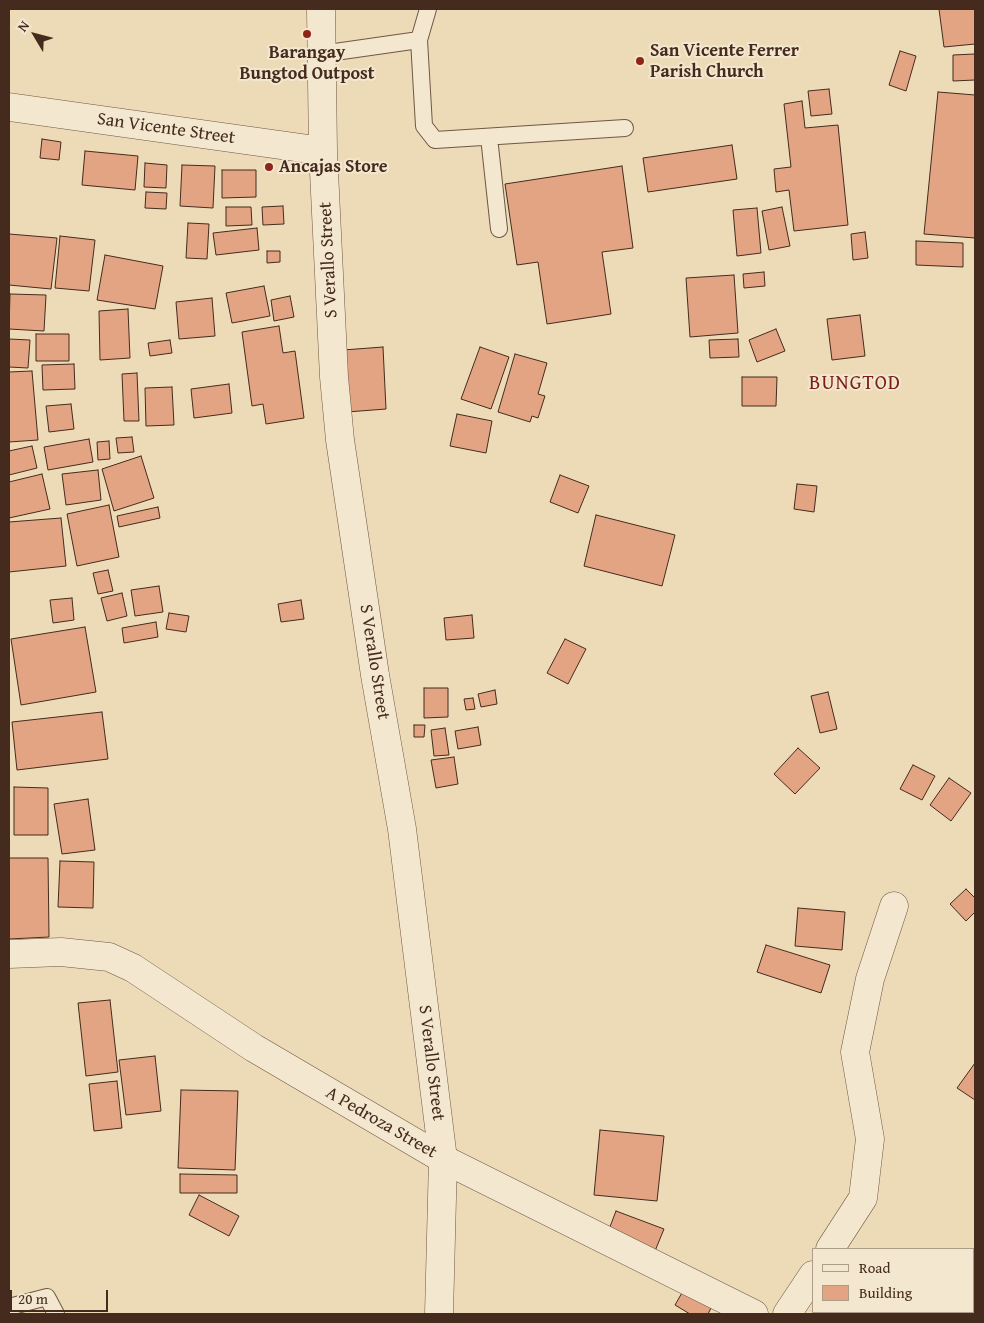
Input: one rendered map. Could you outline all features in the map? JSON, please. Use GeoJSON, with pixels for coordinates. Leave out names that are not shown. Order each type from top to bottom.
{"type":"FeatureCollection","features":[{"type":"Feature","properties":{"kind":"street","name":"S Verallo Street"},"geometry":{"type":"LineString","coordinates":[[321,9],[323,151],[334,377],[340,440],[375,675],[402,829],[443,1159],[439,1314]]}},
{"type":"Feature","properties":{"kind":"street","name":"San Vicente Street"},"geometry":{"type":"LineString","coordinates":[[9,107],[323,151]]}},
{"type":"Feature","properties":{"kind":"street"},"geometry":{"type":"LineString","coordinates":[[831,1248],[863,1198],[870,1139],[855,1052],[870,979],[894,906]]}},
{"type":"Feature","properties":{"kind":"street","name":"A Pedroza Street"},"geometry":{"type":"LineString","coordinates":[[9,954],[61,952],[109,957],[133,968],[254,1048],[443,1159],[754,1314]]}},
{"type":"Feature","properties":{"kind":"street"},"geometry":{"type":"LineString","coordinates":[[787,1314],[812,1276]]}},
{"type":"Feature","properties":{"kind":"lane"},"geometry":{"type":"LineString","coordinates":[[428,9],[420,40],[424,126],[435,140],[625,128]]}},
{"type":"Feature","properties":{"kind":"lane"},"geometry":{"type":"LineString","coordinates":[[321,54],[420,40]]}},
{"type":"Feature","properties":{"kind":"lane"},"geometry":{"type":"LineString","coordinates":[[489,138],[499,229]]}},
{"type":"Feature","properties":{"kind":"lane"},"geometry":{"type":"LineString","coordinates":[[9,1307],[47,1297],[56,1314]]}},
{"type":"Feature","properties":{"kind":"building"},"geometry":{"type":"Polygon","coordinates":[[[939,9],[975,9],[975,44],[944,47],[939,9]]]}},
{"type":"Feature","properties":{"kind":"building"},"geometry":{"type":"Polygon","coordinates":[[[900,51],[916,56],[906,91],[889,85],[900,51]]]}},
{"type":"Feature","properties":{"kind":"building"},"geometry":{"type":"Polygon","coordinates":[[[975,54],[975,80],[953,81],[953,55],[975,54]]]}},
{"type":"Feature","properties":{"kind":"building"},"geometry":{"type":"Polygon","coordinates":[[[829,89],[832,114],[811,116],[808,91],[829,89]]]}},
{"type":"Feature","properties":{"kind":"building"},"geometry":{"type":"Polygon","coordinates":[[[938,92],[975,95],[975,238],[924,234],[938,92]]]}},
{"type":"Feature","properties":{"kind":"building"},"geometry":{"type":"Polygon","coordinates":[[[802,101],[805,128],[838,125],[848,225],[794,231],[789,190],[776,192],[774,169],[791,167],[784,104],[802,101]]]}},
{"type":"Feature","properties":{"kind":"building"},"geometry":{"type":"Polygon","coordinates":[[[42,139],[61,142],[59,160],[40,158],[42,139]]]}},
{"type":"Feature","properties":{"kind":"building"},"geometry":{"type":"Polygon","coordinates":[[[732,145],[737,179],[648,192],[643,158],[732,145]]]}},
{"type":"Feature","properties":{"kind":"building"},"geometry":{"type":"Polygon","coordinates":[[[85,151],[138,156],[135,190],[82,185],[85,151]]]}},
{"type":"Feature","properties":{"kind":"building"},"geometry":{"type":"Polygon","coordinates":[[[145,163],[167,165],[166,188],[144,187],[145,163]]]}},
{"type":"Feature","properties":{"kind":"building"},"geometry":{"type":"Polygon","coordinates":[[[182,165],[215,166],[213,208],[180,206],[182,165]]]}},
{"type":"Feature","properties":{"kind":"building"},"geometry":{"type":"Polygon","coordinates":[[[622,166],[633,248],[602,252],[611,314],[547,324],[538,262],[517,265],[505,184],[622,166]]]}},
{"type":"Feature","properties":{"kind":"building"},"geometry":{"type":"Polygon","coordinates":[[[222,170],[256,170],[256,197],[222,198],[222,170]]]}},
{"type":"Feature","properties":{"kind":"building"},"geometry":{"type":"Polygon","coordinates":[[[146,192],[167,193],[166,209],[145,208],[146,192]]]}},
{"type":"Feature","properties":{"kind":"building"},"geometry":{"type":"Polygon","coordinates":[[[283,206],[284,224],[263,225],[262,207],[283,206]]]}},
{"type":"Feature","properties":{"kind":"building"},"geometry":{"type":"Polygon","coordinates":[[[226,207],[251,207],[252,225],[226,226],[226,207]]]}},
{"type":"Feature","properties":{"kind":"building"},"geometry":{"type":"Polygon","coordinates":[[[782,207],[790,246],[769,250],[762,211],[782,207]]]}},
{"type":"Feature","properties":{"kind":"building"},"geometry":{"type":"Polygon","coordinates":[[[757,208],[761,253],[737,256],[733,210],[757,208]]]}},
{"type":"Feature","properties":{"kind":"building"},"geometry":{"type":"Polygon","coordinates":[[[188,223],[209,224],[207,259],[186,258],[188,223]]]}},
{"type":"Feature","properties":{"kind":"building"},"geometry":{"type":"Polygon","coordinates":[[[257,228],[259,250],[216,255],[213,233],[257,228]]]}},
{"type":"Feature","properties":{"kind":"building"},"geometry":{"type":"Polygon","coordinates":[[[865,232],[868,258],[853,260],[851,234],[865,232]]]}},
{"type":"Feature","properties":{"kind":"building"},"geometry":{"type":"Polygon","coordinates":[[[9,234],[57,238],[51,289],[9,285],[9,234]]]}},
{"type":"Feature","properties":{"kind":"building"},"geometry":{"type":"Polygon","coordinates":[[[60,236],[95,240],[89,291],[55,288],[60,236]]]}},
{"type":"Feature","properties":{"kind":"building"},"geometry":{"type":"Polygon","coordinates":[[[916,241],[963,243],[963,267],[916,265],[916,241]]]}},
{"type":"Feature","properties":{"kind":"building"},"geometry":{"type":"Polygon","coordinates":[[[267,251],[280,251],[280,262],[267,263],[267,251]]]}},
{"type":"Feature","properties":{"kind":"building"},"geometry":{"type":"Polygon","coordinates":[[[105,255],[163,266],[155,309],[97,300],[105,255]]]}},
{"type":"Feature","properties":{"kind":"building"},"geometry":{"type":"Polygon","coordinates":[[[764,272],[765,286],[744,288],[743,274],[764,272]]]}},
{"type":"Feature","properties":{"kind":"building"},"geometry":{"type":"Polygon","coordinates":[[[734,275],[738,333],[690,337],[686,278],[734,275]]]}},
{"type":"Feature","properties":{"kind":"building"},"geometry":{"type":"Polygon","coordinates":[[[264,286],[270,316],[232,323],[226,293],[264,286]]]}},
{"type":"Feature","properties":{"kind":"building"},"geometry":{"type":"Polygon","coordinates":[[[10,294],[46,295],[44,331],[9,329],[10,294]]]}},
{"type":"Feature","properties":{"kind":"building"},"geometry":{"type":"Polygon","coordinates":[[[290,296],[294,317],[274,321],[271,300],[290,296]]]}},
{"type":"Feature","properties":{"kind":"building"},"geometry":{"type":"Polygon","coordinates":[[[212,298],[215,336],[179,339],[176,302],[212,298]]]}},
{"type":"Feature","properties":{"kind":"building"},"geometry":{"type":"Polygon","coordinates":[[[128,309],[130,358],[100,360],[99,311],[128,309]]]}},
{"type":"Feature","properties":{"kind":"building"},"geometry":{"type":"Polygon","coordinates":[[[860,315],[865,356],[832,360],[827,319],[860,315]]]}},
{"type":"Feature","properties":{"kind":"building"},"geometry":{"type":"Polygon","coordinates":[[[279,326],[283,353],[295,351],[304,418],[266,424],[263,404],[252,406],[242,332],[279,326]]]}},
{"type":"Feature","properties":{"kind":"building"},"geometry":{"type":"Polygon","coordinates":[[[776,329],[785,351],[757,362],[749,340],[776,329]]]}},
{"type":"Feature","properties":{"kind":"building"},"geometry":{"type":"Polygon","coordinates":[[[36,334],[69,334],[69,361],[36,361],[36,334]]]}},
{"type":"Feature","properties":{"kind":"building"},"geometry":{"type":"Polygon","coordinates":[[[9,339],[30,340],[28,368],[9,367],[9,339]]]}},
{"type":"Feature","properties":{"kind":"building"},"geometry":{"type":"Polygon","coordinates":[[[738,339],[739,357],[710,358],[709,340],[738,339]]]}},
{"type":"Feature","properties":{"kind":"building"},"geometry":{"type":"Polygon","coordinates":[[[170,340],[172,353],[150,356],[148,343],[170,340]]]}},
{"type":"Feature","properties":{"kind":"building"},"geometry":{"type":"Polygon","coordinates":[[[383,347],[386,409],[347,412],[343,350],[383,347]]]}},
{"type":"Feature","properties":{"kind":"building"},"geometry":{"type":"Polygon","coordinates":[[[480,347],[509,357],[491,409],[461,399],[480,347]]]}},
{"type":"Feature","properties":{"kind":"building"},"geometry":{"type":"Polygon","coordinates":[[[515,354],[547,363],[538,394],[545,396],[538,418],[532,416],[530,422],[498,412],[515,354]]]}},
{"type":"Feature","properties":{"kind":"building"},"geometry":{"type":"Polygon","coordinates":[[[74,364],[75,389],[43,390],[42,365],[74,364]]]}},
{"type":"Feature","properties":{"kind":"building"},"geometry":{"type":"Polygon","coordinates":[[[32,371],[38,440],[9,442],[9,372],[32,371]]]}},
{"type":"Feature","properties":{"kind":"building"},"geometry":{"type":"Polygon","coordinates":[[[137,373],[139,421],[124,421],[122,374],[137,373]]]}},
{"type":"Feature","properties":{"kind":"building"},"geometry":{"type":"Polygon","coordinates":[[[742,377],[777,377],[776,406],[742,406],[742,377]]]}},
{"type":"Feature","properties":{"kind":"building"},"geometry":{"type":"Polygon","coordinates":[[[229,384],[232,413],[194,418],[191,389],[229,384]]]}},
{"type":"Feature","properties":{"kind":"building"},"geometry":{"type":"Polygon","coordinates":[[[172,387],[174,425],[146,426],[145,388],[172,387]]]}},
{"type":"Feature","properties":{"kind":"building"},"geometry":{"type":"Polygon","coordinates":[[[71,404],[74,429],[49,432],[46,406],[71,404]]]}},
{"type":"Feature","properties":{"kind":"building"},"geometry":{"type":"Polygon","coordinates":[[[457,414],[492,421],[486,453],[450,446],[457,414]]]}},
{"type":"Feature","properties":{"kind":"building"},"geometry":{"type":"Polygon","coordinates":[[[132,437],[134,452],[118,453],[116,438],[132,437]]]}},
{"type":"Feature","properties":{"kind":"building"},"geometry":{"type":"Polygon","coordinates":[[[89,439],[93,462],[48,470],[44,447],[89,439]]]}},
{"type":"Feature","properties":{"kind":"building"},"geometry":{"type":"Polygon","coordinates":[[[109,441],[110,459],[98,460],[97,442],[109,441]]]}},
{"type":"Feature","properties":{"kind":"building"},"geometry":{"type":"Polygon","coordinates":[[[32,446],[37,468],[9,475],[9,451],[32,446]]]}},
{"type":"Feature","properties":{"kind":"building"},"geometry":{"type":"Polygon","coordinates":[[[141,456],[154,498],[114,511],[102,469],[141,456]]]}},
{"type":"Feature","properties":{"kind":"building"},"geometry":{"type":"Polygon","coordinates":[[[98,470],[101,500],[66,505],[62,474],[98,470]]]}},
{"type":"Feature","properties":{"kind":"building"},"geometry":{"type":"Polygon","coordinates":[[[42,474],[50,509],[9,518],[9,482],[42,474]]]}},
{"type":"Feature","properties":{"kind":"building"},"geometry":{"type":"Polygon","coordinates":[[[560,475],[589,486],[578,513],[550,502],[560,475]]]}},
{"type":"Feature","properties":{"kind":"building"},"geometry":{"type":"Polygon","coordinates":[[[797,484],[817,486],[814,512],[794,509],[797,484]]]}},
{"type":"Feature","properties":{"kind":"building"},"geometry":{"type":"Polygon","coordinates":[[[109,505],[119,557],[77,566],[67,514],[109,505]]]}},
{"type":"Feature","properties":{"kind":"building"},"geometry":{"type":"Polygon","coordinates":[[[158,507],[160,518],[119,527],[117,516],[158,507]]]}},
{"type":"Feature","properties":{"kind":"building"},"geometry":{"type":"Polygon","coordinates":[[[596,515],[675,535],[662,586],[584,566],[596,515]]]}},
{"type":"Feature","properties":{"kind":"building"},"geometry":{"type":"Polygon","coordinates":[[[61,518],[66,566],[9,572],[9,522],[61,518]]]}},
{"type":"Feature","properties":{"kind":"building"},"geometry":{"type":"Polygon","coordinates":[[[108,570],[113,591],[98,594],[93,573],[108,570]]]}},
{"type":"Feature","properties":{"kind":"building"},"geometry":{"type":"Polygon","coordinates":[[[159,586],[163,612],[135,616],[131,590],[159,586]]]}},
{"type":"Feature","properties":{"kind":"building"},"geometry":{"type":"Polygon","coordinates":[[[122,593],[127,616],[107,621],[101,598],[122,593]]]}},
{"type":"Feature","properties":{"kind":"building"},"geometry":{"type":"Polygon","coordinates":[[[72,598],[74,620],[53,623],[50,600],[72,598]]]}},
{"type":"Feature","properties":{"kind":"building"},"geometry":{"type":"Polygon","coordinates":[[[301,600],[304,619],[281,622],[278,604],[301,600]]]}},
{"type":"Feature","properties":{"kind":"building"},"geometry":{"type":"Polygon","coordinates":[[[169,613],[189,616],[186,632],[166,629],[169,613]]]}},
{"type":"Feature","properties":{"kind":"building"},"geometry":{"type":"Polygon","coordinates":[[[472,615],[474,638],[446,640],[444,618],[472,615]]]}},
{"type":"Feature","properties":{"kind":"building"},"geometry":{"type":"Polygon","coordinates":[[[156,622],[158,637],[124,643],[122,628],[156,622]]]}},
{"type":"Feature","properties":{"kind":"building"},"geometry":{"type":"Polygon","coordinates":[[[85,627],[96,692],[21,705],[11,639],[85,627]]]}},
{"type":"Feature","properties":{"kind":"building"},"geometry":{"type":"Polygon","coordinates":[[[565,639],[586,649],[568,684],[547,673],[565,639]]]}},
{"type":"Feature","properties":{"kind":"building"},"geometry":{"type":"Polygon","coordinates":[[[424,688],[448,688],[448,717],[424,718],[424,688]]]}},
{"type":"Feature","properties":{"kind":"building"},"geometry":{"type":"Polygon","coordinates":[[[495,690],[497,704],[481,707],[478,694],[495,690]]]}},
{"type":"Feature","properties":{"kind":"building"},"geometry":{"type":"Polygon","coordinates":[[[828,692],[837,729],[820,733],[811,696],[828,692]]]}},
{"type":"Feature","properties":{"kind":"building"},"geometry":{"type":"Polygon","coordinates":[[[473,698],[475,709],[466,710],[464,699],[473,698]]]}},
{"type":"Feature","properties":{"kind":"building"},"geometry":{"type":"Polygon","coordinates":[[[102,712],[108,759],[17,770],[12,722],[102,712]]]}},
{"type":"Feature","properties":{"kind":"building"},"geometry":{"type":"Polygon","coordinates":[[[414,725],[425,725],[424,737],[414,737],[414,725]]]}},
{"type":"Feature","properties":{"kind":"building"},"geometry":{"type":"Polygon","coordinates":[[[478,727],[481,745],[458,749],[455,731],[478,727]]]}},
{"type":"Feature","properties":{"kind":"building"},"geometry":{"type":"Polygon","coordinates":[[[445,728],[449,755],[434,756],[431,730],[445,728]]]}},
{"type":"Feature","properties":{"kind":"building"},"geometry":{"type":"Polygon","coordinates":[[[798,748],[820,768],[795,794],[774,774],[798,748]]]}},
{"type":"Feature","properties":{"kind":"building"},"geometry":{"type":"Polygon","coordinates":[[[454,757],[458,784],[436,788],[431,760],[454,757]]]}},
{"type":"Feature","properties":{"kind":"building"},"geometry":{"type":"Polygon","coordinates":[[[913,765],[935,776],[922,800],[900,789],[913,765]]]}},
{"type":"Feature","properties":{"kind":"building"},"geometry":{"type":"Polygon","coordinates":[[[949,778],[971,793],[951,821],[930,805],[949,778]]]}},
{"type":"Feature","properties":{"kind":"building"},"geometry":{"type":"Polygon","coordinates":[[[14,787],[48,788],[48,835],[14,835],[14,787]]]}},
{"type":"Feature","properties":{"kind":"building"},"geometry":{"type":"Polygon","coordinates":[[[88,799],[95,850],[62,854],[54,804],[88,799]]]}},
{"type":"Feature","properties":{"kind":"building"},"geometry":{"type":"Polygon","coordinates":[[[9,858],[48,858],[49,937],[9,939],[9,858]]]}},
{"type":"Feature","properties":{"kind":"building"},"geometry":{"type":"Polygon","coordinates":[[[60,861],[94,862],[93,908],[58,907],[60,861]]]}},
{"type":"Feature","properties":{"kind":"building"},"geometry":{"type":"Polygon","coordinates":[[[966,889],[975,898],[975,912],[966,921],[950,904],[966,889]]]}},
{"type":"Feature","properties":{"kind":"building"},"geometry":{"type":"Polygon","coordinates":[[[798,908],[845,912],[842,950],[795,946],[798,908]]]}},
{"type":"Feature","properties":{"kind":"building"},"geometry":{"type":"Polygon","coordinates":[[[766,945],[830,965],[821,993],[757,972],[766,945]]]}},
{"type":"Feature","properties":{"kind":"building"},"geometry":{"type":"Polygon","coordinates":[[[110,1000],[118,1072],[86,1076],[78,1003],[110,1000]]]}},
{"type":"Feature","properties":{"kind":"building"},"geometry":{"type":"Polygon","coordinates":[[[155,1056],[161,1111],[126,1115],[119,1060],[155,1056]]]}},
{"type":"Feature","properties":{"kind":"building"},"geometry":{"type":"Polygon","coordinates":[[[975,1063],[975,1100],[957,1088],[975,1063]]]}},
{"type":"Feature","properties":{"kind":"building"},"geometry":{"type":"Polygon","coordinates":[[[117,1081],[122,1128],[94,1131],[89,1084],[117,1081]]]}},
{"type":"Feature","properties":{"kind":"building"},"geometry":{"type":"Polygon","coordinates":[[[181,1090],[238,1091],[235,1170],[178,1168],[181,1090]]]}},
{"type":"Feature","properties":{"kind":"building"},"geometry":{"type":"Polygon","coordinates":[[[600,1130],[664,1136],[657,1201],[594,1195],[600,1130]]]}},
{"type":"Feature","properties":{"kind":"building"},"geometry":{"type":"Polygon","coordinates":[[[180,1174],[237,1175],[237,1193],[180,1193],[180,1174]]]}},
{"type":"Feature","properties":{"kind":"building"},"geometry":{"type":"Polygon","coordinates":[[[199,1195],[239,1216],[229,1236],[189,1215],[199,1195]]]}},
{"type":"Feature","properties":{"kind":"building"},"geometry":{"type":"Polygon","coordinates":[[[616,1211],[664,1229],[655,1251],[608,1232],[616,1211]]]}},
{"type":"Feature","properties":{"kind":"building"},"geometry":{"type":"Polygon","coordinates":[[[683,1291],[711,1308],[708,1314],[690,1314],[675,1305],[683,1291]]]}},
{"type":"Feature","properties":{"kind":"building"},"geometry":{"type":"Polygon","coordinates":[[[908,1313],[930,1313],[929,1314],[908,1313]]]}},
{"type":"Feature","properties":{"kind":"place","name":"Barangay Bungtod Outpost"},"geometry":{"type":"Point","coordinates":[307,34]}},
{"type":"Feature","properties":{"kind":"place","name":"San Vicente Ferrer Parish Church"},"geometry":{"type":"Point","coordinates":[640,61]}},
{"type":"Feature","properties":{"kind":"place","name":"Ancajas Store"},"geometry":{"type":"Point","coordinates":[269,167]}},
{"type":"Feature","properties":{"kind":"district","name":"BUNGTOD"},"geometry":{"type":"Point","coordinates":[855,384]}}]}
